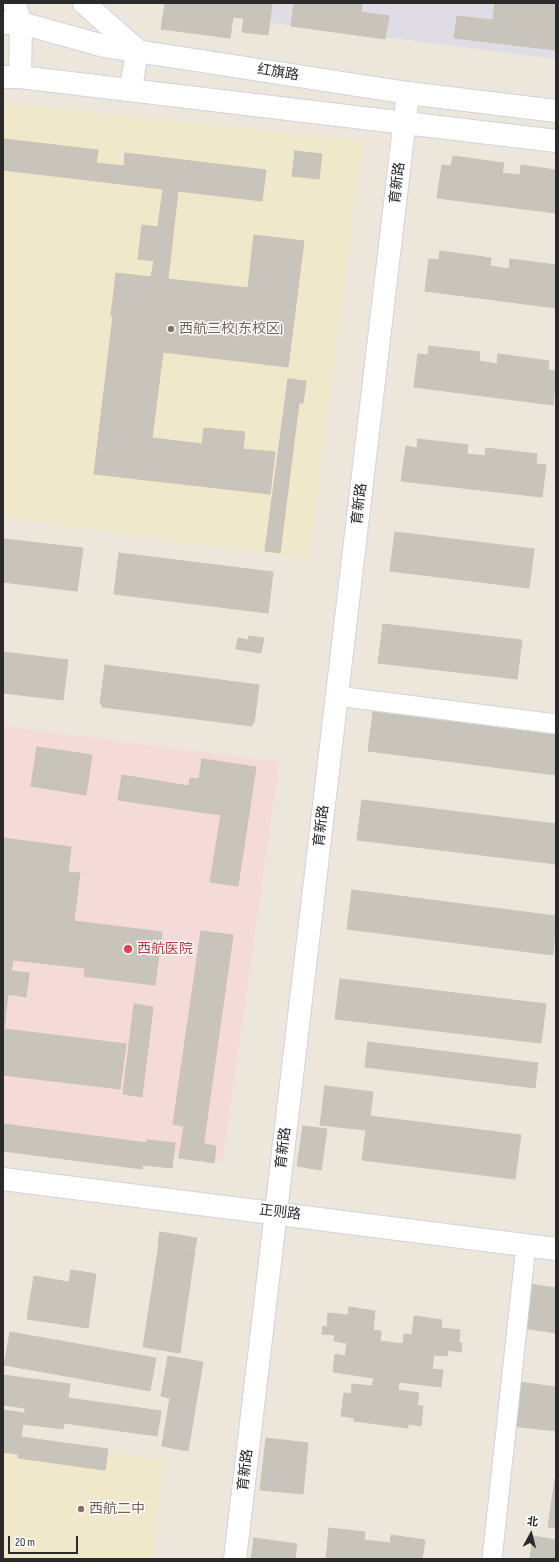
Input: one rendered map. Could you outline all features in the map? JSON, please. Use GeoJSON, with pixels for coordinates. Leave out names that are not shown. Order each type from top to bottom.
{"type":"FeatureCollection","features":[{"type":"Feature","properties":{"kind":"street"},"geometry":{"type":"LineString","coordinates":[[84,3],[137,50],[131,90]]}},
{"type":"Feature","properties":{"kind":"street"},"geometry":{"type":"LineString","coordinates":[[13,16],[12,77],[405,122],[556,141]]}},
{"type":"Feature","properties":{"kind":"street","name":"红旗路"},"geometry":{"type":"LineString","coordinates":[[13,16],[104,46],[408,93],[556,111]]}},
{"type":"Feature","properties":{"kind":"street","name":"育新路"},"geometry":{"type":"LineString","coordinates":[[235,1559],[408,93]]}},
{"type":"Feature","properties":{"kind":"street"},"geometry":{"type":"LineString","coordinates":[[337,696],[556,724]]}},
{"type":"Feature","properties":{"kind":"street","name":"正则路"},"geometry":{"type":"LineString","coordinates":[[3,1179],[276,1212],[556,1249]]}},
{"type":"Feature","properties":{"kind":"street"},"geometry":{"type":"LineString","coordinates":[[492,1559],[526,1245]]}},
{"type":"Feature","properties":{"kind":"shaded area"},"geometry":{"type":"Polygon","coordinates":[[[174,3],[556,3],[556,59],[187,12],[174,3]]]}},
{"type":"Feature","properties":{"kind":"shaded area","name":"西航三校(东校区)"},"geometry":{"type":"Polygon","coordinates":[[[3,103],[363,141],[309,559],[3,517],[3,103]]]}},
{"type":"Feature","properties":{"kind":"shaded area","name":"西航医院"},"geometry":{"type":"Polygon","coordinates":[[[3,726],[279,762],[222,1163],[3,1137],[3,726]]]}},
{"type":"Feature","properties":{"kind":"shaded area","name":"西航二中"},"geometry":{"type":"Polygon","coordinates":[[[3,1437],[165,1460],[153,1559],[3,1559],[3,1437]]]}},
{"type":"Feature","properties":{"kind":"building"},"geometry":{"type":"Polygon","coordinates":[[[165,3],[272,3],[268,35],[242,32],[244,18],[233,17],[230,38],[161,29],[165,3]]]}},
{"type":"Feature","properties":{"kind":"building"},"geometry":{"type":"Polygon","coordinates":[[[294,3],[362,3],[361,12],[389,16],[385,39],[291,26],[294,3]]]}},
{"type":"Feature","properties":{"kind":"building"},"geometry":{"type":"Polygon","coordinates":[[[495,3],[556,3],[556,50],[454,38],[457,16],[493,20],[495,3]]]}},
{"type":"Feature","properties":{"kind":"building"},"geometry":{"type":"Polygon","coordinates":[[[3,139],[98,150],[96,163],[124,166],[125,153],[266,170],[262,201],[178,191],[168,279],[248,288],[254,235],[304,241],[288,367],[163,352],[152,438],[202,444],[204,428],[245,432],[243,449],[275,452],[270,494],[94,474],[113,316],[111,316],[116,273],[151,277],[154,261],[138,259],[142,225],[158,227],[163,189],[3,170],[3,139]]]}},
{"type":"Feature","properties":{"kind":"building"},"geometry":{"type":"Polygon","coordinates":[[[295,151],[322,154],[319,179],[292,176],[295,151]]]}},
{"type":"Feature","properties":{"kind":"building"},"geometry":{"type":"Polygon","coordinates":[[[453,156],[504,163],[502,173],[520,175],[521,165],[556,170],[556,213],[437,198],[442,165],[451,166],[453,156]]]}},
{"type":"Feature","properties":{"kind":"building"},"geometry":{"type":"Polygon","coordinates":[[[440,251],[491,258],[490,266],[509,269],[510,259],[556,265],[556,308],[425,291],[429,259],[439,260],[440,251]]]}},
{"type":"Feature","properties":{"kind":"building"},"geometry":{"type":"Polygon","coordinates":[[[429,346],[480,352],[479,361],[497,364],[498,354],[549,361],[548,370],[556,371],[553,405],[414,387],[418,354],[428,355],[429,346]]]}},
{"type":"Feature","properties":{"kind":"building"},"geometry":{"type":"Polygon","coordinates":[[[288,379],[306,381],[303,403],[299,403],[280,553],[265,551],[288,379]]]}},
{"type":"Feature","properties":{"kind":"building"},"geometry":{"type":"Polygon","coordinates":[[[418,439],[468,445],[467,454],[485,456],[486,448],[537,454],[536,464],[546,465],[542,497],[401,481],[406,446],[417,448],[418,439]]]}},
{"type":"Feature","properties":{"kind":"building"},"geometry":{"type":"Polygon","coordinates":[[[395,532],[534,549],[529,588],[390,571],[395,532]]]}},
{"type":"Feature","properties":{"kind":"building"},"geometry":{"type":"Polygon","coordinates":[[[3,539],[83,548],[77,591],[3,582],[3,539]]]}},
{"type":"Feature","properties":{"kind":"building"},"geometry":{"type":"Polygon","coordinates":[[[119,553],[273,572],[268,613],[114,594],[119,553]]]}},
{"type":"Feature","properties":{"kind":"building"},"geometry":{"type":"Polygon","coordinates":[[[383,624],[522,640],[517,679],[378,663],[383,624]]]}},
{"type":"Feature","properties":{"kind":"building"},"geometry":{"type":"Polygon","coordinates":[[[249,636],[264,638],[261,653],[236,649],[238,638],[248,640],[249,636]]]}},
{"type":"Feature","properties":{"kind":"building"},"geometry":{"type":"Polygon","coordinates":[[[3,652],[68,660],[63,700],[3,693],[3,652]]]}},
{"type":"Feature","properties":{"kind":"building"},"geometry":{"type":"Polygon","coordinates":[[[105,665],[259,685],[254,723],[252,723],[252,726],[102,707],[102,704],[100,704],[105,665]]]}},
{"type":"Feature","properties":{"kind":"building"},"geometry":{"type":"Polygon","coordinates":[[[373,712],[556,735],[556,775],[368,751],[373,712]]]}},
{"type":"Feature","properties":{"kind":"building"},"geometry":{"type":"Polygon","coordinates":[[[37,747],[92,755],[86,795],[31,786],[37,747]]]}},
{"type":"Feature","properties":{"kind":"building"},"geometry":{"type":"Polygon","coordinates":[[[202,759],[256,767],[238,886],[210,882],[221,815],[118,800],[122,775],[189,786],[190,778],[199,779],[202,759]]]}},
{"type":"Feature","properties":{"kind":"building"},"geometry":{"type":"Polygon","coordinates":[[[362,800],[556,824],[556,864],[357,840],[362,800]]]}},
{"type":"Feature","properties":{"kind":"building"},"geometry":{"type":"Polygon","coordinates":[[[3,838],[71,847],[68,872],[80,873],[74,921],[162,932],[155,985],[84,976],[85,968],[13,960],[11,971],[29,973],[26,997],[8,994],[4,1029],[126,1044],[120,1089],[3,1075],[3,838]]]}},
{"type":"Feature","properties":{"kind":"building"},"geometry":{"type":"Polygon","coordinates":[[[352,890],[556,916],[553,955],[347,929],[352,890]]]}},
{"type":"Feature","properties":{"kind":"building"},"geometry":{"type":"Polygon","coordinates":[[[201,931],[233,935],[201,1161],[179,1158],[184,1126],[173,1124],[201,931]]]}},
{"type":"Feature","properties":{"kind":"building"},"geometry":{"type":"Polygon","coordinates":[[[340,979],[546,1004],[541,1043],[335,1019],[340,979]]]}},
{"type":"Feature","properties":{"kind":"building"},"geometry":{"type":"Polygon","coordinates":[[[134,1004],[153,1007],[142,1097],[123,1094],[134,1004]]]}},
{"type":"Feature","properties":{"kind":"building"},"geometry":{"type":"Polygon","coordinates":[[[368,1042],[538,1063],[535,1088],[365,1067],[368,1042]]]}},
{"type":"Feature","properties":{"kind":"building"},"geometry":{"type":"Polygon","coordinates":[[[325,1086],[373,1092],[370,1116],[521,1135],[515,1179],[362,1160],[366,1130],[320,1125],[325,1086]]]}},
{"type":"Feature","properties":{"kind":"building"},"geometry":{"type":"Polygon","coordinates":[[[3,1124],[147,1143],[147,1140],[175,1143],[172,1168],[143,1165],[142,1169],[3,1151],[3,1124]]]}},
{"type":"Feature","properties":{"kind":"building"},"geometry":{"type":"Polygon","coordinates":[[[303,1126],[327,1129],[321,1170],[297,1166],[303,1126]]]}},
{"type":"Feature","properties":{"kind":"building"},"geometry":{"type":"Polygon","coordinates":[[[204,1144],[216,1146],[214,1163],[202,1161],[204,1144]]]}},
{"type":"Feature","properties":{"kind":"building"},"geometry":{"type":"Polygon","coordinates":[[[160,1232],[197,1238],[195,1249],[158,1243],[160,1232]]]}},
{"type":"Feature","properties":{"kind":"building"},"geometry":{"type":"Polygon","coordinates":[[[159,1244],[195,1250],[180,1353],[143,1347],[159,1244]]]}},
{"type":"Feature","properties":{"kind":"building"},"geometry":{"type":"Polygon","coordinates":[[[71,1270],[96,1274],[88,1328],[27,1319],[34,1276],[69,1282],[71,1270]]]}},
{"type":"Feature","properties":{"kind":"building"},"geometry":{"type":"Polygon","coordinates":[[[529,1284],[556,1288],[556,1333],[523,1328],[529,1284]]]}},
{"type":"Feature","properties":{"kind":"building"},"geometry":{"type":"Polygon","coordinates":[[[349,1307],[375,1311],[373,1330],[381,1331],[380,1341],[403,1344],[404,1334],[412,1335],[414,1316],[442,1320],[441,1328],[460,1330],[459,1343],[462,1343],[461,1352],[448,1350],[447,1356],[434,1355],[432,1369],[443,1370],[441,1387],[399,1382],[398,1390],[419,1393],[417,1405],[423,1406],[421,1426],[408,1424],[408,1428],[354,1421],[354,1418],[341,1416],[344,1393],[351,1394],[352,1384],[372,1386],[374,1378],[333,1372],[335,1354],[345,1356],[347,1343],[334,1341],[335,1335],[322,1334],[323,1326],[327,1327],[328,1313],[348,1315],[349,1307]]]}},
{"type":"Feature","properties":{"kind":"building"},"geometry":{"type":"Polygon","coordinates":[[[10,1332],[156,1358],[150,1391],[4,1365],[10,1332]]]}},
{"type":"Feature","properties":{"kind":"building"},"geometry":{"type":"Polygon","coordinates":[[[168,1356],[203,1362],[188,1451],[162,1446],[170,1398],[161,1396],[168,1356]]]}},
{"type":"Feature","properties":{"kind":"building"},"geometry":{"type":"Polygon","coordinates":[[[3,1375],[70,1384],[68,1398],[161,1411],[157,1436],[64,1423],[63,1429],[23,1424],[21,1437],[108,1449],[105,1470],[18,1458],[18,1454],[3,1452],[3,1410],[25,1413],[25,1408],[3,1405],[3,1375]]]}},
{"type":"Feature","properties":{"kind":"building"},"geometry":{"type":"Polygon","coordinates":[[[518,1382],[556,1387],[556,1431],[512,1426],[518,1382]]]}},
{"type":"Feature","properties":{"kind":"building"},"geometry":{"type":"Polygon","coordinates":[[[266,1438],[308,1443],[303,1494],[260,1490],[266,1438]]]}},
{"type":"Feature","properties":{"kind":"building"},"geometry":{"type":"Polygon","coordinates":[[[556,1479],[556,1528],[548,1527],[556,1479]]]}},
{"type":"Feature","properties":{"kind":"building"},"geometry":{"type":"Polygon","coordinates":[[[329,1528],[365,1532],[364,1540],[390,1543],[391,1535],[425,1540],[422,1559],[326,1559],[329,1528]]]}},
{"type":"Feature","properties":{"kind":"building"},"geometry":{"type":"Polygon","coordinates":[[[533,1536],[556,1540],[556,1559],[530,1559],[533,1536]]]}},
{"type":"Feature","properties":{"kind":"building"},"geometry":{"type":"Polygon","coordinates":[[[254,1538],[297,1544],[295,1559],[251,1559],[254,1538]]]}},
{"type":"Feature","properties":{"kind":"place","name":"西航三校(东校区)"},"geometry":{"type":"Point","coordinates":[171,329]}},
{"type":"Feature","properties":{"kind":"place","name":"西航医院"},"geometry":{"type":"Point","coordinates":[128,949]}},
{"type":"Feature","properties":{"kind":"place","name":"西航二中"},"geometry":{"type":"Point","coordinates":[81,1509]}}]}
